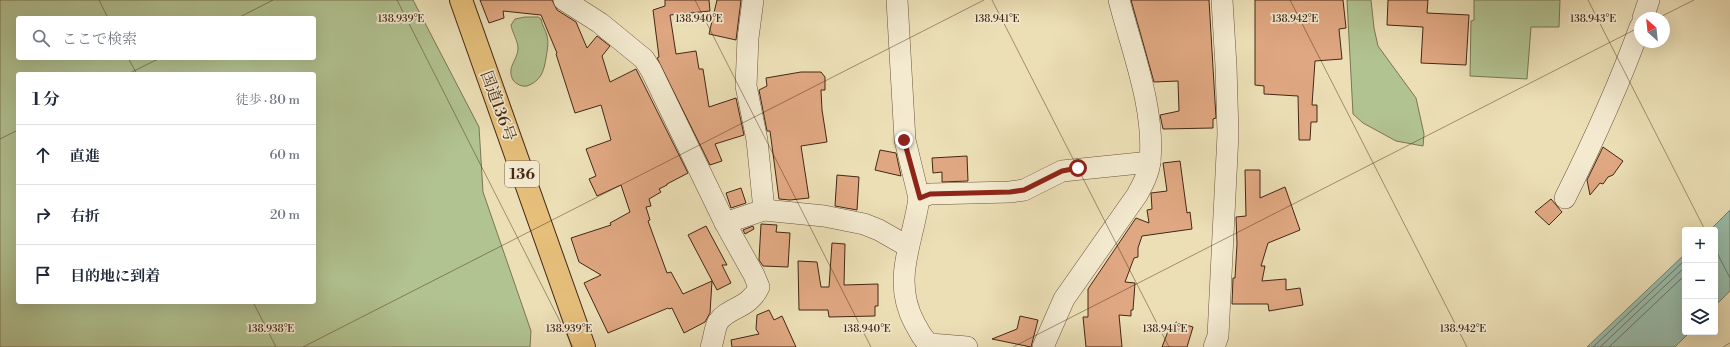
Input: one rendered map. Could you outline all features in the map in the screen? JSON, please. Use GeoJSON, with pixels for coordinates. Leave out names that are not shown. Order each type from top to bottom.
{"type":"FeatureCollection","features":[{"type":"Feature","properties":{"kind":"highway","name":"国道136号"},"geometry":{"type":"LineString","coordinates":[[461,0],[584,347]]}},
{"type":"Feature","properties":{"kind":"street"},"geometry":{"type":"LineString","coordinates":[[564,0],[600,23],[644,59],[654,76],[725,223],[754,274],[759,288],[750,302],[721,318],[716,328],[711,347]]}},
{"type":"Feature","properties":{"kind":"street"},"geometry":{"type":"LineString","coordinates":[[753,0],[748,38],[746,86],[757,140],[764,210]]}},
{"type":"Feature","properties":{"kind":"street"},"geometry":{"type":"LineString","coordinates":[[897,0],[904,140],[920,198],[907,246],[903,287],[911,317],[925,341],[930,344],[967,347]]}},
{"type":"Feature","properties":{"kind":"street"},"geometry":{"type":"LineString","coordinates":[[1043,347],[1064,298],[1137,195],[1145,181],[1150,162],[1151,131],[1145,97],[1118,0]]}},
{"type":"Feature","properties":{"kind":"street"},"geometry":{"type":"LineString","coordinates":[[1214,347],[1218,336],[1228,134],[1222,0]]}},
{"type":"Feature","properties":{"kind":"street"},"geometry":{"type":"LineString","coordinates":[[1645,12],[1649,0]]}},
{"type":"Feature","properties":{"kind":"street"},"geometry":{"type":"LineString","coordinates":[[1565,198],[1596,133],[1634,43]]}},
{"type":"Feature","properties":{"kind":"street"},"geometry":{"type":"LineString","coordinates":[[920,198],[930,194],[1010,192],[1024,190],[1062,171],[1150,162]]}},
{"type":"Feature","properties":{"kind":"street"},"geometry":{"type":"LineString","coordinates":[[725,223],[764,210],[824,216],[864,224],[879,230],[907,246]]}},
{"type":"Feature","properties":{"kind":"shaded area"},"geometry":{"type":"Polygon","coordinates":[[[0,0],[413,0],[479,127],[483,192],[531,331],[530,347],[0,347],[0,0]]]}},
{"type":"Feature","properties":{"kind":"shaded area"},"geometry":{"type":"Polygon","coordinates":[[[1347,0],[1371,0],[1374,28],[1378,46],[1416,98],[1424,134],[1423,146],[1396,141],[1363,123],[1353,114],[1347,0]]]}},
{"type":"Feature","properties":{"kind":"shaded area"},"geometry":{"type":"Polygon","coordinates":[[[1474,0],[1560,0],[1559,27],[1531,27],[1527,79],[1470,76],[1471,21],[1474,20],[1474,0]]]}},
{"type":"Feature","properties":{"kind":"shaded area"},"geometry":{"type":"Polygon","coordinates":[[[538,17],[541,19],[548,41],[543,71],[536,81],[527,86],[519,85],[513,80],[511,75],[518,48],[511,25],[515,19],[538,17]]]}},
{"type":"Feature","properties":{"kind":"water"},"geometry":{"type":"Polygon","coordinates":[[[1730,210],[1730,291],[1718,303],[1718,227],[1713,227],[1730,210]]]}},
{"type":"Feature","properties":{"kind":"water"},"geometry":{"type":"Polygon","coordinates":[[[1682,257],[1682,335],[1687,335],[1675,347],[1587,347],[1682,257]]]}},
{"type":"Feature","properties":{"kind":"building"},"geometry":{"type":"Polygon","coordinates":[[[480,0],[552,0],[557,10],[576,22],[587,48],[597,36],[610,46],[602,56],[610,82],[636,69],[688,173],[659,189],[661,192],[649,199],[651,206],[646,207],[650,220],[648,221],[667,273],[671,272],[683,294],[712,281],[710,313],[705,322],[684,333],[672,308],[668,308],[608,333],[584,283],[601,275],[579,262],[571,238],[611,225],[610,223],[630,212],[621,185],[597,196],[589,179],[596,176],[586,149],[611,140],[601,105],[575,113],[556,54],[557,53],[541,15],[503,11],[504,18],[489,23],[480,0]]]}},
{"type":"Feature","properties":{"kind":"building"},"geometry":{"type":"Polygon","coordinates":[[[665,0],[709,0],[710,11],[670,15],[676,54],[696,51],[699,69],[703,69],[709,107],[736,98],[744,135],[715,144],[722,161],[710,165],[657,58],[659,57],[653,10],[665,6],[665,0]]]}},
{"type":"Feature","properties":{"kind":"building"},"geometry":{"type":"Polygon","coordinates":[[[717,0],[741,0],[736,40],[709,34],[717,0]]]}},
{"type":"Feature","properties":{"kind":"building"},"geometry":{"type":"Polygon","coordinates":[[[1131,0],[1209,0],[1216,118],[1213,119],[1213,128],[1163,129],[1160,115],[1179,111],[1178,81],[1154,82],[1131,0]]]}},
{"type":"Feature","properties":{"kind":"building"},"geometry":{"type":"Polygon","coordinates":[[[1255,0],[1343,0],[1346,28],[1339,29],[1342,59],[1315,61],[1312,105],[1317,105],[1317,122],[1311,122],[1310,140],[1299,140],[1298,96],[1264,94],[1264,86],[1255,85],[1255,0]]]}},
{"type":"Feature","properties":{"kind":"building"},"geometry":{"type":"Polygon","coordinates":[[[1388,0],[1428,0],[1427,13],[1469,15],[1466,65],[1421,63],[1423,27],[1387,25],[1388,0]]]}},
{"type":"Feature","properties":{"kind":"building"},"geometry":{"type":"Polygon","coordinates":[[[801,72],[821,72],[825,77],[825,90],[821,90],[822,110],[827,142],[801,146],[809,198],[790,200],[779,199],[770,131],[767,131],[759,90],[767,86],[766,78],[801,72]]]}},
{"type":"Feature","properties":{"kind":"building"},"geometry":{"type":"Polygon","coordinates":[[[1603,147],[1623,161],[1613,175],[1608,177],[1603,184],[1600,183],[1590,195],[1587,180],[1603,147]]]}},
{"type":"Feature","properties":{"kind":"building"},"geometry":{"type":"Polygon","coordinates":[[[880,150],[896,153],[901,176],[875,170],[880,150]]]}},
{"type":"Feature","properties":{"kind":"building"},"geometry":{"type":"Polygon","coordinates":[[[967,156],[968,181],[942,182],[942,172],[933,173],[932,158],[967,156]]]}},
{"type":"Feature","properties":{"kind":"building"},"geometry":{"type":"Polygon","coordinates":[[[1180,161],[1187,213],[1190,212],[1192,229],[1142,236],[1138,248],[1138,257],[1134,258],[1125,282],[1135,283],[1133,310],[1131,310],[1131,316],[1119,315],[1122,347],[1086,347],[1083,317],[1088,317],[1088,289],[1136,218],[1149,223],[1147,210],[1152,209],[1151,193],[1167,191],[1163,163],[1180,161]]]}},
{"type":"Feature","properties":{"kind":"building"},"geometry":{"type":"Polygon","coordinates":[[[1245,170],[1260,170],[1260,198],[1285,187],[1300,230],[1268,243],[1261,266],[1265,266],[1262,281],[1286,279],[1286,290],[1300,288],[1303,305],[1269,311],[1268,304],[1232,304],[1237,244],[1236,217],[1246,216],[1245,170]]]}},
{"type":"Feature","properties":{"kind":"building"},"geometry":{"type":"Polygon","coordinates":[[[837,175],[859,177],[857,210],[835,206],[837,175]]]}},
{"type":"Feature","properties":{"kind":"building"},"geometry":{"type":"Polygon","coordinates":[[[741,188],[746,203],[731,208],[726,193],[741,188]]]}},
{"type":"Feature","properties":{"kind":"building"},"geometry":{"type":"Polygon","coordinates":[[[1551,199],[1562,212],[1549,225],[1535,212],[1551,199]]]}},
{"type":"Feature","properties":{"kind":"building"},"geometry":{"type":"Polygon","coordinates":[[[761,224],[777,225],[776,232],[790,233],[788,267],[763,266],[759,260],[761,224]]]}},
{"type":"Feature","properties":{"kind":"building"},"geometry":{"type":"Polygon","coordinates":[[[706,226],[727,265],[722,265],[731,283],[717,290],[688,235],[706,226]]]}},
{"type":"Feature","properties":{"kind":"building"},"geometry":{"type":"Polygon","coordinates":[[[753,226],[754,229],[745,234],[743,230],[753,226]]]}},
{"type":"Feature","properties":{"kind":"building"},"geometry":{"type":"Polygon","coordinates":[[[832,243],[845,244],[844,285],[878,284],[878,306],[875,306],[875,316],[829,317],[828,310],[799,310],[798,261],[817,262],[821,287],[829,287],[832,243]]]}},
{"type":"Feature","properties":{"kind":"building"},"geometry":{"type":"Polygon","coordinates":[[[769,310],[774,320],[782,316],[796,347],[732,347],[731,340],[759,334],[756,329],[757,315],[769,310]]]}},
{"type":"Feature","properties":{"kind":"building"},"geometry":{"type":"Polygon","coordinates":[[[1020,316],[1038,320],[1031,347],[992,339],[1017,329],[1020,316]]]}},
{"type":"Feature","properties":{"kind":"building"},"geometry":{"type":"Polygon","coordinates":[[[1176,322],[1193,327],[1187,347],[1162,347],[1170,326],[1174,327],[1176,322]]]}},
{"type":"Feature","properties":{"kind":"route"},"geometry":{"type":"LineString","coordinates":[[904,140],[920,198],[930,194],[1010,192],[1024,190],[1062,171],[1078,168]]}}]}
